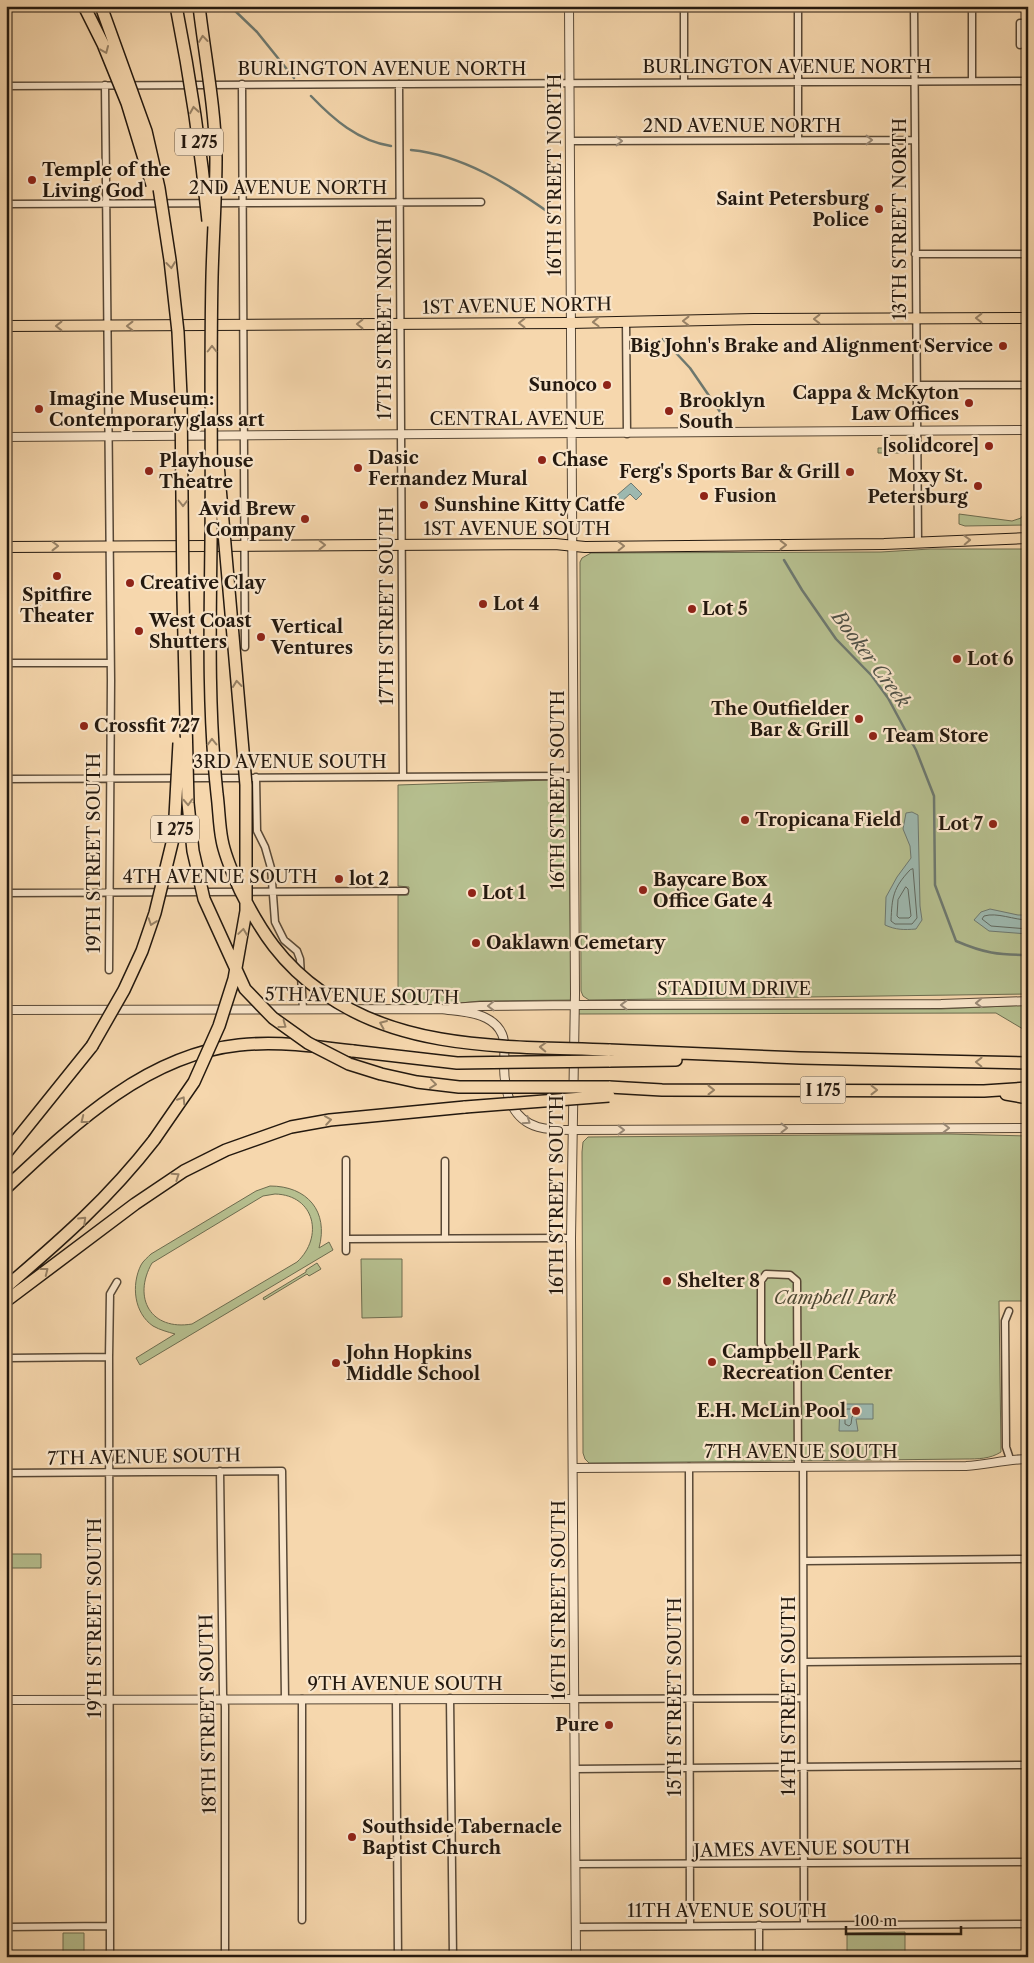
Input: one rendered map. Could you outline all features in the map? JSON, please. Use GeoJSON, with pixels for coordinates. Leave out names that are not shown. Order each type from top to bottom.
{"type":"FeatureCollection","features":[{"type":"Feature","properties":{"kind":"highway"},"geometry":{"type":"LineString","coordinates":[[84,6],[103,44],[127,103],[162,218]]}},
{"type":"Feature","properties":{"kind":"highway","name":"I 275"},"geometry":{"type":"LineString","coordinates":[[6,1153],[92,1046],[124,990],[142,951],[155,913],[174,835],[178,785],[183,596],[183,470],[178,332],[159,188],[146,131],[101,6]]}},
{"type":"Feature","properties":{"kind":"highway","name":"I 275"},"geometry":{"type":"LineString","coordinates":[[6,1287],[77,1226],[105,1199],[132,1169],[194,1082],[219,1026],[234,980],[246,911],[246,785],[212,398],[212,280],[197,124],[176,6]]}},
{"type":"Feature","properties":{"kind":"highway"},"geometry":{"type":"LineString","coordinates":[[199,6],[211,94],[216,158],[212,280]]}},
{"type":"Feature","properties":{"kind":"highway"},"geometry":{"type":"LineString","coordinates":[[212,398],[210,640],[212,749],[222,842],[235,878],[268,941],[282,957],[322,992],[340,1003],[390,1027],[423,1036],[491,1045],[609,1056]]}},
{"type":"Feature","properties":{"kind":"highway"},"geometry":{"type":"LineString","coordinates":[[183,596],[188,803],[193,852],[204,899],[245,989],[273,1018],[308,1043],[349,1064],[381,1074],[417,1082],[459,1087],[609,1091]]}},
{"type":"Feature","properties":{"kind":"highway"},"geometry":{"type":"LineString","coordinates":[[6,1188],[77,1125],[122,1090],[153,1072],[192,1056],[238,1045],[306,1045],[457,1063],[609,1056]]}},
{"type":"Feature","properties":{"kind":"highway","name":"I 175"},"geometry":{"type":"LineString","coordinates":[[609,1056],[1028,1063]]}},
{"type":"Feature","properties":{"kind":"highway","name":"I 175"},"geometry":{"type":"LineString","coordinates":[[609,1091],[984,1090],[1028,1088]]}},
{"type":"Feature","properties":{"kind":"highway"},"geometry":{"type":"LineString","coordinates":[[984,1090],[1028,1098]]}},
{"type":"Feature","properties":{"kind":"highway"},"geometry":{"type":"LineString","coordinates":[[6,1301],[136,1204],[184,1171],[226,1150],[291,1127],[330,1120],[609,1091]]}},
{"type":"Feature","properties":{"kind":"main road","name":"1ST AVENUE NORTH"},"geometry":{"type":"LineString","coordinates":[[6,326],[1028,318]]}},
{"type":"Feature","properties":{"kind":"main road","name":"1ST AVENUE SOUTH"},"geometry":{"type":"LineString","coordinates":[[6,547],[555,544],[585,547],[918,542],[1028,538]]}},
{"type":"Feature","properties":{"kind":"street","name":"16TH STREET NORTH"},"geometry":{"type":"LineString","coordinates":[[569,6],[571,434]]}},
{"type":"Feature","properties":{"kind":"street"},"geometry":{"type":"LineString","coordinates":[[684,6],[684,82]]}},
{"type":"Feature","properties":{"kind":"street"},"geometry":{"type":"LineString","coordinates":[[798,6],[798,140]]}},
{"type":"Feature","properties":{"kind":"street","name":"13TH STREET NORTH"},"geometry":{"type":"LineString","coordinates":[[914,6],[918,542]]}},
{"type":"Feature","properties":{"kind":"street"},"geometry":{"type":"LineString","coordinates":[[972,6],[972,81]]}},
{"type":"Feature","properties":{"kind":"street"},"geometry":{"type":"LineString","coordinates":[[1020,46],[1020,23],[1028,23]]}},
{"type":"Feature","properties":{"kind":"street","name":"BURLINGTON AVENUE NORTH"},"geometry":{"type":"LineString","coordinates":[[6,86],[1028,80]]}},
{"type":"Feature","properties":{"kind":"street"},"geometry":{"type":"LineString","coordinates":[[242,84],[245,647]]}},
{"type":"Feature","properties":{"kind":"street","name":"17TH STREET NORTH"},"geometry":{"type":"LineString","coordinates":[[399,84],[401,435]]}},
{"type":"Feature","properties":{"kind":"street","name":"19TH STREET SOUTH"},"geometry":{"type":"LineString","coordinates":[[105,85],[109,546],[109,970]]}},
{"type":"Feature","properties":{"kind":"street","name":"2ND AVENUE NORTH"},"geometry":{"type":"LineString","coordinates":[[570,141],[914,140]]}},
{"type":"Feature","properties":{"kind":"street","name":"2ND AVENUE NORTH"},"geometry":{"type":"LineString","coordinates":[[6,204],[481,202]]}},
{"type":"Feature","properties":{"kind":"street"},"geometry":{"type":"LineString","coordinates":[[915,254],[1028,254]]}},
{"type":"Feature","properties":{"kind":"street"},"geometry":{"type":"LineString","coordinates":[[626,321],[627,434]]}},
{"type":"Feature","properties":{"kind":"street"},"geometry":{"type":"LineString","coordinates":[[916,386],[1028,385]]}},
{"type":"Feature","properties":{"kind":"street","name":"CENTRAL AVENUE"},"geometry":{"type":"LineString","coordinates":[[6,437],[1028,430]]}},
{"type":"Feature","properties":{"kind":"street","name":"16TH STREET SOUTH"},"geometry":{"type":"LineString","coordinates":[[571,434],[575,1005],[571,1238],[576,1957]]}},
{"type":"Feature","properties":{"kind":"street","name":"17TH STREET SOUTH"},"geometry":{"type":"LineString","coordinates":[[401,435],[403,776]]}},
{"type":"Feature","properties":{"kind":"street"},"geometry":{"type":"LineString","coordinates":[[6,663],[109,663]]}},
{"type":"Feature","properties":{"kind":"street","name":"3RD AVENUE SOUTH"},"geometry":{"type":"LineString","coordinates":[[6,779],[573,776]]}},
{"type":"Feature","properties":{"kind":"street"},"geometry":{"type":"LineString","coordinates":[[256,777],[257,831],[265,847],[271,868],[274,912],[279,933],[297,951],[300,958],[303,1009]]}},
{"type":"Feature","properties":{"kind":"street","name":"4TH AVENUE SOUTH"},"geometry":{"type":"LineString","coordinates":[[6,894],[405,891]]}},
{"type":"Feature","properties":{"kind":"street","name":"STADIUM DRIVE"},"geometry":{"type":"LineString","coordinates":[[441,1009],[480,1006],[941,1004],[1028,1001]]}},
{"type":"Feature","properties":{"kind":"street","name":"5TH AVENUE SOUTH"},"geometry":{"type":"LineString","coordinates":[[6,1010],[441,1009],[478,1015],[485,1017],[502,1032],[504,1041],[504,1083],[507,1093],[516,1113],[536,1127],[572,1130],[1028,1128]]}},
{"type":"Feature","properties":{"kind":"street"},"geometry":{"type":"LineString","coordinates":[[346,1160],[346,1251]]}},
{"type":"Feature","properties":{"kind":"street"},"geometry":{"type":"LineString","coordinates":[[445,1161],[446,1238]]}},
{"type":"Feature","properties":{"kind":"street"},"geometry":{"type":"LineString","coordinates":[[346,1240],[571,1238]]}},
{"type":"Feature","properties":{"kind":"street","name":"14TH STREET SOUTH"},"geometry":{"type":"LineString","coordinates":[[798,1354],[768,1353],[761,1344],[761,1281],[766,1274],[790,1275],[797,1280],[804,1561],[804,1925]]}},
{"type":"Feature","properties":{"kind":"street","name":"19TH STREET SOUTH"},"geometry":{"type":"LineString","coordinates":[[110,1957],[109,1357],[110,1294],[117,1282]]}},
{"type":"Feature","properties":{"kind":"street"},"geometry":{"type":"LineString","coordinates":[[1009,1311],[1006,1316],[1005,1330],[1006,1447],[1010,1459]]}},
{"type":"Feature","properties":{"kind":"street"},"geometry":{"type":"LineString","coordinates":[[9,1358],[109,1357]]}},
{"type":"Feature","properties":{"kind":"street","name":"7TH AVENUE SOUTH"},"geometry":{"type":"LineString","coordinates":[[573,1468],[972,1466],[1010,1459],[1028,1459]]}},
{"type":"Feature","properties":{"kind":"street","name":"15TH STREET SOUTH"},"geometry":{"type":"LineString","coordinates":[[689,1467],[690,1926]]}},
{"type":"Feature","properties":{"kind":"street","name":"18TH STREET SOUTH"},"geometry":{"type":"LineString","coordinates":[[220,1471],[223,1700],[225,1706],[225,1957]]}},
{"type":"Feature","properties":{"kind":"street","name":"7TH AVENUE SOUTH"},"geometry":{"type":"LineString","coordinates":[[6,1473],[282,1471],[285,1699]]}},
{"type":"Feature","properties":{"kind":"street"},"geometry":{"type":"LineString","coordinates":[[804,1561],[1028,1560]]}},
{"type":"Feature","properties":{"kind":"street"},"geometry":{"type":"LineString","coordinates":[[804,1662],[1028,1660]]}},
{"type":"Feature","properties":{"kind":"street"},"geometry":{"type":"LineString","coordinates":[[450,1698],[454,1957]]}},
{"type":"Feature","properties":{"kind":"street","name":"9TH AVENUE SOUTH"},"geometry":{"type":"LineString","coordinates":[[6,1700],[450,1698],[690,1700],[804,1698]]}},
{"type":"Feature","properties":{"kind":"street"},"geometry":{"type":"LineString","coordinates":[[302,1699],[302,1920]]}},
{"type":"Feature","properties":{"kind":"street"},"geometry":{"type":"LineString","coordinates":[[396,1699],[398,1957]]}},
{"type":"Feature","properties":{"kind":"street"},"geometry":{"type":"LineString","coordinates":[[576,1769],[1028,1765]]}},
{"type":"Feature","properties":{"kind":"street","name":"JAMES AVENUE SOUTH"},"geometry":{"type":"LineString","coordinates":[[576,1864],[690,1865],[1028,1862]]}},
{"type":"Feature","properties":{"kind":"street","name":"11TH AVENUE SOUTH"},"geometry":{"type":"LineString","coordinates":[[576,1927],[1028,1924]]}},
{"type":"Feature","properties":{"kind":"street"},"geometry":{"type":"LineString","coordinates":[[759,1925],[759,1957]]}},
{"type":"Feature","properties":{"kind":"street"},"geometry":{"type":"LineString","coordinates":[[6,1926],[110,1926]]}},
{"type":"Feature","properties":{"kind":"green space"},"geometry":{"type":"Polygon","coordinates":[[[878,448],[909,448],[909,453],[878,453],[878,448]]]}},
{"type":"Feature","properties":{"kind":"green space"},"geometry":{"type":"Polygon","coordinates":[[[1025,511],[1026,525],[965,526],[959,524],[959,514],[1012,521],[1021,518],[1025,511]]]}},
{"type":"Feature","properties":{"kind":"green space"},"geometry":{"type":"Polygon","coordinates":[[[930,549],[1028,549],[1028,994],[589,1000],[583,996],[581,991],[580,562],[582,558],[591,553],[881,552],[930,549]]]}},
{"type":"Feature","properties":{"kind":"green space","name":"Lot 1"},"geometry":{"type":"Polygon","coordinates":[[[569,780],[571,1000],[480,1001],[441,1005],[398,1005],[398,895],[408,895],[409,887],[398,886],[398,785],[569,780]]]}},
{"type":"Feature","properties":{"kind":"green space"},"geometry":{"type":"Polygon","coordinates":[[[1028,1005],[1028,1032],[996,1013],[578,1014],[579,1009],[941,1009],[1028,1005]]]}},
{"type":"Feature","properties":{"kind":"green space","name":"Campbell Park"},"geometry":{"type":"Polygon","coordinates":[[[949,1134],[1028,1136],[1028,1301],[999,1301],[1001,1452],[979,1459],[589,1463],[585,1459],[583,1453],[582,1152],[583,1142],[588,1137],[949,1134]]]}},
{"type":"Feature","properties":{"kind":"green space"},"geometry":{"type":"Polygon","coordinates":[[[270,1186],[283,1187],[295,1190],[304,1196],[318,1212],[321,1223],[319,1248],[329,1242],[333,1250],[140,1365],[136,1358],[175,1334],[153,1326],[142,1314],[138,1306],[135,1290],[138,1273],[142,1264],[151,1254],[256,1191],[270,1186]],[[275,1194],[263,1196],[152,1263],[146,1276],[144,1288],[145,1300],[149,1309],[156,1317],[166,1322],[178,1325],[192,1324],[297,1262],[311,1241],[311,1219],[307,1209],[289,1196],[275,1194]]]}},
{"type":"Feature","properties":{"kind":"green space"},"geometry":{"type":"Polygon","coordinates":[[[361,1259],[402,1259],[402,1317],[362,1318],[361,1259]]]}},
{"type":"Feature","properties":{"kind":"green space"},"geometry":{"type":"Polygon","coordinates":[[[317,1263],[321,1269],[309,1276],[307,1274],[264,1300],[263,1298],[306,1272],[306,1270],[317,1263]]]}},
{"type":"Feature","properties":{"kind":"green space"},"geometry":{"type":"Polygon","coordinates":[[[9,1554],[41,1554],[41,1568],[9,1568],[9,1554]]]}},
{"type":"Feature","properties":{"kind":"green space"},"geometry":{"type":"Polygon","coordinates":[[[905,1932],[905,1957],[847,1957],[847,1933],[905,1932]]]}},
{"type":"Feature","properties":{"kind":"green space"},"geometry":{"type":"Polygon","coordinates":[[[63,1933],[84,1933],[84,1957],[63,1957],[63,1933]]]}},
{"type":"Feature","properties":{"kind":"water"},"geometry":{"type":"Polygon","coordinates":[[[631,483],[642,494],[636,500],[630,494],[621,502],[616,496],[631,483]]]}},
{"type":"Feature","properties":{"kind":"water"},"geometry":{"type":"Polygon","coordinates":[[[912,812],[918,815],[922,920],[916,929],[900,929],[885,925],[886,897],[897,877],[911,858],[910,846],[903,829],[906,813],[912,812]]]}},
{"type":"Feature","properties":{"kind":"water"},"geometry":{"type":"Polygon","coordinates":[[[990,909],[1018,915],[1028,915],[1028,934],[989,931],[974,920],[981,912],[990,909]]]}},
{"type":"Feature","properties":{"kind":"water","name":"E.H. McLin Pool"},"geometry":{"type":"Polygon","coordinates":[[[840,1404],[873,1404],[873,1419],[856,1419],[858,1431],[839,1431],[840,1404]]]}},
{"type":"Feature","properties":{"kind":"waterway","name":"Booker Creek"},"geometry":{"type":"LineString","coordinates":[[230,6],[257,32],[294,78]]}},
{"type":"Feature","properties":{"kind":"waterway","name":"Booker Creek"},"geometry":{"type":"LineString","coordinates":[[311,96],[347,128],[368,139],[391,146]]}},
{"type":"Feature","properties":{"kind":"waterway","name":"Booker Creek"},"geometry":{"type":"LineString","coordinates":[[411,150],[449,158],[485,173],[519,192],[551,214]]}},
{"type":"Feature","properties":{"kind":"waterway","name":"Booker Creek"},"geometry":{"type":"LineString","coordinates":[[663,339],[690,368],[725,419]]}},
{"type":"Feature","properties":{"kind":"waterway","name":"Booker Creek"},"geometry":{"type":"LineString","coordinates":[[784,560],[836,639],[872,676],[888,698],[916,750],[934,796],[935,885],[956,941],[991,952],[1028,955]]}},
{"type":"Feature","properties":{"kind":"place","name":"Temple of the Living God"},"geometry":{"type":"Point","coordinates":[32,180]}},
{"type":"Feature","properties":{"kind":"place","name":"Saint Petersburg Police"},"geometry":{"type":"Point","coordinates":[879,209]}},
{"type":"Feature","properties":{"kind":"place","name":"Big John's Brake and Alignment Service"},"geometry":{"type":"Point","coordinates":[1003,346]}},
{"type":"Feature","properties":{"kind":"place","name":"Sunoco"},"geometry":{"type":"Point","coordinates":[607,385]}},
{"type":"Feature","properties":{"kind":"place","name":"Cappa & McKyton Law Offices"},"geometry":{"type":"Point","coordinates":[969,403]}},
{"type":"Feature","properties":{"kind":"place","name":"Imagine Museum: Contemporary glass art"},"geometry":{"type":"Point","coordinates":[39,409]}},
{"type":"Feature","properties":{"kind":"place","name":"Brooklyn South"},"geometry":{"type":"Point","coordinates":[669,411]}},
{"type":"Feature","properties":{"kind":"place","name":"[solidcore]"},"geometry":{"type":"Point","coordinates":[989,446]}},
{"type":"Feature","properties":{"kind":"place","name":"Chase"},"geometry":{"type":"Point","coordinates":[542,460]}},
{"type":"Feature","properties":{"kind":"place","name":"Dasic Fernandez Mural"},"geometry":{"type":"Point","coordinates":[358,468]}},
{"type":"Feature","properties":{"kind":"place","name":"Playhouse Theatre"},"geometry":{"type":"Point","coordinates":[149,471]}},
{"type":"Feature","properties":{"kind":"place","name":"Ferg's Sports Bar & Grill"},"geometry":{"type":"Point","coordinates":[850,472]}},
{"type":"Feature","properties":{"kind":"place","name":"Moxy St. Petersburg"},"geometry":{"type":"Point","coordinates":[978,486]}},
{"type":"Feature","properties":{"kind":"place","name":"Fusion"},"geometry":{"type":"Point","coordinates":[704,496]}},
{"type":"Feature","properties":{"kind":"place","name":"Sunshine Kitty Catfe"},"geometry":{"type":"Point","coordinates":[424,505]}},
{"type":"Feature","properties":{"kind":"place","name":"Avid Brew Company"},"geometry":{"type":"Point","coordinates":[305,519]}},
{"type":"Feature","properties":{"kind":"place","name":"Spitfire Theater"},"geometry":{"type":"Point","coordinates":[57,576]}},
{"type":"Feature","properties":{"kind":"place","name":"Creative Clay"},"geometry":{"type":"Point","coordinates":[130,583]}},
{"type":"Feature","properties":{"kind":"place","name":"Lot 4"},"geometry":{"type":"Point","coordinates":[483,604]}},
{"type":"Feature","properties":{"kind":"place","name":"Lot 5"},"geometry":{"type":"Point","coordinates":[692,609]}},
{"type":"Feature","properties":{"kind":"place","name":"West Coast Shutters"},"geometry":{"type":"Point","coordinates":[139,631]}},
{"type":"Feature","properties":{"kind":"place","name":"Vertical Ventures"},"geometry":{"type":"Point","coordinates":[261,637]}},
{"type":"Feature","properties":{"kind":"place","name":"Lot 6"},"geometry":{"type":"Point","coordinates":[957,659]}},
{"type":"Feature","properties":{"kind":"place","name":"The Outfielder Bar & Grill"},"geometry":{"type":"Point","coordinates":[859,719]}},
{"type":"Feature","properties":{"kind":"place","name":"Crossfit 727"},"geometry":{"type":"Point","coordinates":[84,726]}},
{"type":"Feature","properties":{"kind":"place","name":"Team Store"},"geometry":{"type":"Point","coordinates":[873,736]}},
{"type":"Feature","properties":{"kind":"place","name":"Tropicana Field"},"geometry":{"type":"Point","coordinates":[745,820]}},
{"type":"Feature","properties":{"kind":"place","name":"Lot 7"},"geometry":{"type":"Point","coordinates":[993,824]}},
{"type":"Feature","properties":{"kind":"place","name":"lot 2"},"geometry":{"type":"Point","coordinates":[339,879]}},
{"type":"Feature","properties":{"kind":"place","name":"Baycare Box Office Gate 4"},"geometry":{"type":"Point","coordinates":[643,890]}},
{"type":"Feature","properties":{"kind":"place","name":"Lot 1"},"geometry":{"type":"Point","coordinates":[472,893]}},
{"type":"Feature","properties":{"kind":"place","name":"Oaklawn Cemetary"},"geometry":{"type":"Point","coordinates":[476,943]}},
{"type":"Feature","properties":{"kind":"place","name":"Shelter 8"},"geometry":{"type":"Point","coordinates":[667,1281]}},
{"type":"Feature","properties":{"kind":"place","name":"Campbell Park Recreation Center"},"geometry":{"type":"Point","coordinates":[712,1362]}},
{"type":"Feature","properties":{"kind":"place","name":"John Hopkins Middle School"},"geometry":{"type":"Point","coordinates":[336,1363]}},
{"type":"Feature","properties":{"kind":"place","name":"E.H. McLin Pool"},"geometry":{"type":"Point","coordinates":[856,1411]}},
{"type":"Feature","properties":{"kind":"place","name":"Pure"},"geometry":{"type":"Point","coordinates":[609,1725]}},
{"type":"Feature","properties":{"kind":"place","name":"Southside Tabernacle Baptist Church"},"geometry":{"type":"Point","coordinates":[352,1837]}}]}
